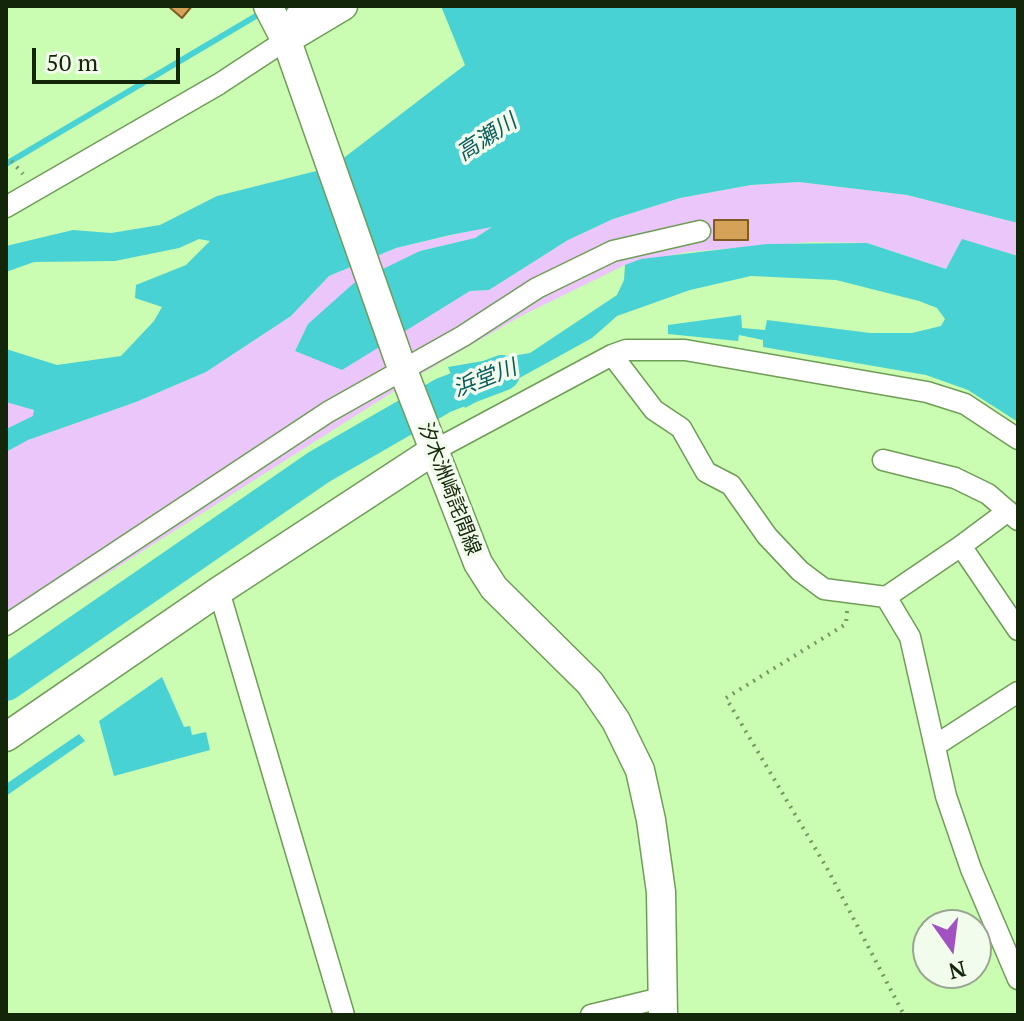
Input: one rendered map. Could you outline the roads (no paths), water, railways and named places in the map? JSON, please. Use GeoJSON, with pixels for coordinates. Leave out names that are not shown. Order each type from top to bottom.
{"type":"FeatureCollection","features":[{"type":"Feature","properties":{"kind":"main road"},"geometry":{"type":"LineString","coordinates":[[280,28],[343,6]]}},
{"type":"Feature","properties":{"kind":"main road","name":"汐木洲崎詫間線"},"geometry":{"type":"LineString","coordinates":[[280,28],[433,451],[478,563],[494,588],[590,683],[616,721],[640,770],[661,892],[662,1006]]}},
{"type":"Feature","properties":{"kind":"main road"},"geometry":{"type":"LineString","coordinates":[[6,737],[219,591],[433,451]]}},
{"type":"Feature","properties":{"kind":"street"},"geometry":{"type":"LineString","coordinates":[[6,207],[219,84],[280,28],[310,6]]}},
{"type":"Feature","properties":{"kind":"street"},"geometry":{"type":"LineString","coordinates":[[6,625],[328,412],[404,371],[570,270],[626,248],[700,231]]}},
{"type":"Feature","properties":{"kind":"street"},"geometry":{"type":"LineString","coordinates":[[433,451],[626,350],[685,350],[927,392],[965,404],[1018,439]]}},
{"type":"Feature","properties":{"kind":"street"},"geometry":{"type":"LineString","coordinates":[[612,355],[654,410],[681,428],[706,472],[731,485],[767,536],[800,571],[824,589],[846,594],[867,592],[886,597],[910,637],[946,796],[1010,937],[1018,979]]}},
{"type":"Feature","properties":{"kind":"street"},"geometry":{"type":"LineString","coordinates":[[883,460],[955,478],[988,494],[1013,516],[961,546],[886,597]]}},
{"type":"Feature","properties":{"kind":"street"},"geometry":{"type":"LineString","coordinates":[[961,546],[1018,630]]}},
{"type":"Feature","properties":{"kind":"street"},"geometry":{"type":"LineString","coordinates":[[219,591],[344,1015]]}},
{"type":"Feature","properties":{"kind":"street"},"geometry":{"type":"LineString","coordinates":[[936,745],[1018,692]]}},
{"type":"Feature","properties":{"kind":"street"},"geometry":{"type":"LineString","coordinates":[[591,1015],[662,1006]]}},
{"type":"Feature","properties":{"kind":"water","name":"高瀬川"},"geometry":{"type":"Polygon","coordinates":[[[441,6],[1018,6],[1018,223],[907,195],[799,182],[751,185],[680,198],[613,219],[568,240],[489,290],[470,291],[342,370],[295,351],[308,324],[354,283],[420,251],[475,238],[492,227],[450,235],[396,248],[329,276],[291,316],[206,372],[136,402],[28,440],[6,452],[6,429],[33,416],[34,410],[6,402],[6,349],[57,365],[121,356],[154,321],[162,307],[135,298],[136,285],[186,265],[210,241],[199,239],[179,248],[115,261],[34,262],[6,272],[6,246],[73,230],[111,233],[160,225],[217,196],[332,167],[465,65],[441,6]]]}},
{"type":"Feature","properties":{"kind":"water"},"geometry":{"type":"Polygon","coordinates":[[[962,239],[1018,256],[1018,422],[968,390],[926,375],[763,347],[763,340],[739,335],[738,341],[668,334],[668,325],[741,315],[742,328],[765,330],[767,320],[870,333],[912,333],[941,326],[945,319],[937,308],[919,301],[836,280],[751,276],[690,290],[617,316],[592,338],[465,408],[448,367],[530,353],[617,295],[624,280],[625,265],[641,259],[767,244],[867,243],[946,269],[962,239]]]}},
{"type":"Feature","properties":{"kind":"water"},"geometry":{"type":"Polygon","coordinates":[[[162,677],[184,727],[190,726],[192,735],[206,732],[210,750],[114,776],[99,721],[162,677]]]}},
{"type":"Feature","properties":{"kind":"water"},"geometry":{"type":"Polygon","coordinates":[[[79,734],[85,741],[6,796],[6,784],[79,734]]]}},
{"type":"Feature","properties":{"kind":"waterway"},"geometry":{"type":"LineString","coordinates":[[6,164],[261,13]]}},
{"type":"Feature","properties":{"kind":"waterway","name":"浜堂川"},"geometry":{"type":"LineString","coordinates":[[6,683],[319,467],[444,395],[502,373]]}}]}
